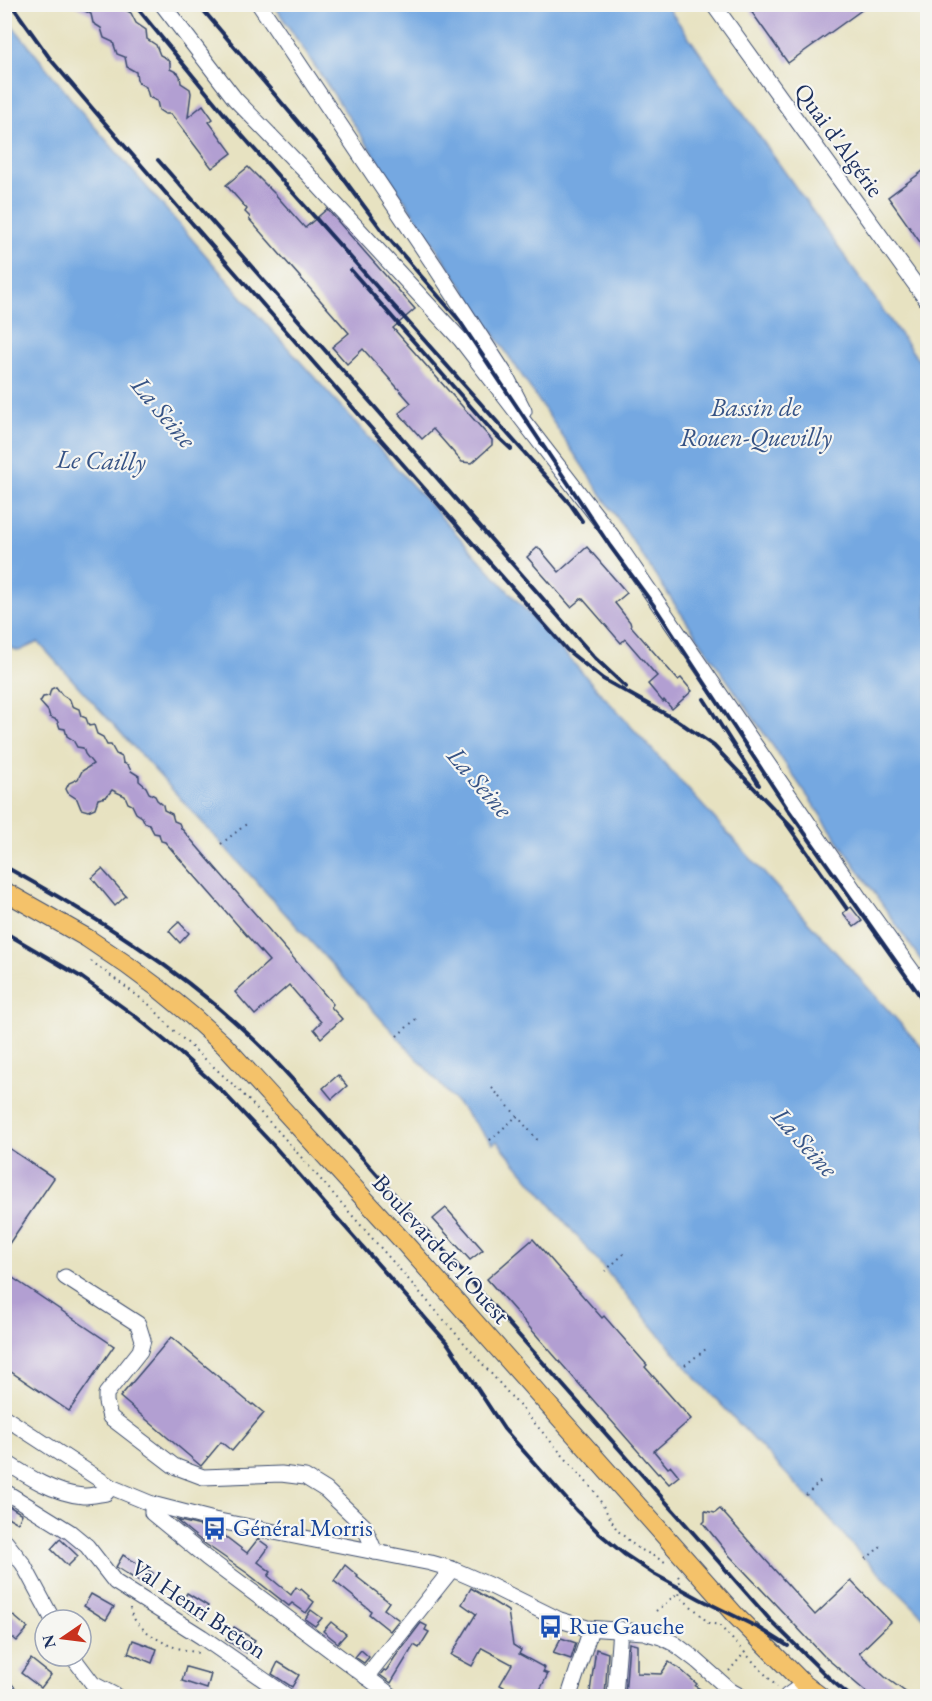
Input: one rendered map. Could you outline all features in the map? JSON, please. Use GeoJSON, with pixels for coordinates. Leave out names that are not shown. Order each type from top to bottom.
{"type":"FeatureCollection","features":[{"type":"Feature","properties":{"kind":"main road","name":"Boulevard de l'Ouest"},"geometry":{"type":"LineString","coordinates":[[4,891],[87,938],[126,965],[166,995],[224,1045],[408,1247],[735,1615],[804,1684],[820,1696]]}},
{"type":"Feature","properties":{"kind":"street"},"geometry":{"type":"LineString","coordinates":[[162,4],[235,99],[461,340],[612,536],[860,899],[927,993]]}},
{"type":"Feature","properties":{"kind":"street"},"geometry":{"type":"LineString","coordinates":[[259,4],[505,374],[544,448]]}},
{"type":"Feature","properties":{"kind":"street","name":"Quai d'Algérie"},"geometry":{"type":"LineString","coordinates":[[713,4],[927,302]]}},
{"type":"Feature","properties":{"kind":"street"},"geometry":{"type":"LineString","coordinates":[[64,1277],[138,1324],[143,1340],[140,1351],[106,1394],[111,1417],[174,1466],[203,1477],[281,1474],[305,1477],[326,1490],[364,1526],[375,1552]]}},
{"type":"Feature","properties":{"kind":"street"},"geometry":{"type":"LineString","coordinates":[[4,1417],[111,1487],[152,1504],[214,1520],[431,1563],[452,1569],[491,1586],[560,1620],[591,1629],[620,1629],[661,1637],[675,1644],[731,1692],[740,1696]]}},
{"type":"Feature","properties":{"kind":"street"},"geometry":{"type":"LineString","coordinates":[[4,1461],[59,1491],[83,1496],[106,1493],[111,1487]]}},
{"type":"Feature","properties":{"kind":"street","name":"Val Henri Breton"},"geometry":{"type":"LineString","coordinates":[[4,1491],[79,1539],[115,1582],[202,1637],[286,1696]]}},
{"type":"Feature","properties":{"kind":"street"},"geometry":{"type":"LineString","coordinates":[[152,1504],[152,1513],[189,1543],[392,1696]]}},
{"type":"Feature","properties":{"kind":"street"},"geometry":{"type":"LineString","coordinates":[[4,1540],[23,1564],[47,1608]]}},
{"type":"Feature","properties":{"kind":"street"},"geometry":{"type":"LineString","coordinates":[[366,1677],[452,1569]]}},
{"type":"Feature","properties":{"kind":"street"},"geometry":{"type":"LineString","coordinates":[[569,1696],[591,1629]]}},
{"type":"Feature","properties":{"kind":"street"},"geometry":{"type":"LineString","coordinates":[[615,1696],[620,1629]]}},
{"type":"Feature","properties":{"kind":"street"},"geometry":{"type":"LineString","coordinates":[[81,1668],[93,1684],[117,1696]]}},
{"type":"Feature","properties":{"kind":"street"},"geometry":{"type":"LineString","coordinates":[[788,1696],[804,1684]]}},
{"type":"Feature","properties":{"kind":"street"},"geometry":{"type":"LineString","coordinates":[[4,1687],[12,1696]]}},
{"type":"Feature","properties":{"kind":"path"},"geometry":{"type":"LineString","coordinates":[[221,844],[249,822]]}},
{"type":"Feature","properties":{"kind":"path"},"geometry":{"type":"LineString","coordinates":[[91,961],[151,1006],[172,1029],[245,1096],[595,1492],[617,1530],[636,1547],[668,1564]]}},
{"type":"Feature","properties":{"kind":"path"},"geometry":{"type":"LineString","coordinates":[[397,1036],[418,1017]]}},
{"type":"Feature","properties":{"kind":"path"},"geometry":{"type":"LineString","coordinates":[[492,1088],[540,1143]]}},
{"type":"Feature","properties":{"kind":"path"},"geometry":{"type":"LineString","coordinates":[[490,1140],[517,1116]]}},
{"type":"Feature","properties":{"kind":"path"},"geometry":{"type":"LineString","coordinates":[[605,1271],[627,1251]]}},
{"type":"Feature","properties":{"kind":"path"},"geometry":{"type":"LineString","coordinates":[[685,1365],[706,1349]]}},
{"type":"Feature","properties":{"kind":"path"},"geometry":{"type":"LineString","coordinates":[[806,1495],[821,1481]]}},
{"type":"Feature","properties":{"kind":"path"},"geometry":{"type":"LineString","coordinates":[[866,1559],[881,1546]]}},
{"type":"Feature","properties":{"kind":"path"},"geometry":{"type":"LineString","coordinates":[[677,1574],[680,1579],[680,1597],[708,1623],[719,1625],[773,1683]]}},
{"type":"Feature","properties":{"kind":"path"},"geometry":{"type":"LineString","coordinates":[[128,1590],[130,1614],[146,1632],[171,1646],[206,1657]]}},
{"type":"Feature","properties":{"kind":"path"},"geometry":{"type":"LineString","coordinates":[[656,1611],[679,1592]]}},
{"type":"Feature","properties":{"kind":"path"},"geometry":{"type":"LineString","coordinates":[[725,1676],[745,1652]]}},
{"type":"Feature","properties":{"kind":"water","name":"Bassin de Rouen-Quevilly"},"geometry":{"type":"Polygon","coordinates":[[[274,5],[666,5],[927,372],[927,969],[676,606],[274,5]]]}},
{"type":"Feature","properties":{"kind":"water"},"geometry":{"type":"Polygon","coordinates":[[[4,15],[81,111],[248,304],[927,1053],[927,1620],[861,1555],[813,1499],[811,1500],[696,1378],[497,1141],[493,1144],[38,642],[19,651],[5,646],[4,15]]]}},
{"type":"Feature","properties":{"kind":"building"},"geometry":{"type":"Polygon","coordinates":[[[71,4],[124,4],[124,9],[131,13],[136,23],[146,30],[147,39],[156,45],[160,55],[170,63],[170,69],[178,73],[181,83],[190,89],[188,117],[203,105],[213,119],[209,122],[232,153],[212,168],[171,114],[165,114],[159,110],[157,101],[149,97],[146,87],[137,80],[136,72],[127,67],[125,57],[117,54],[113,42],[104,38],[101,28],[93,23],[91,14],[71,4]]]}},
{"type":"Feature","properties":{"kind":"building"},"geometry":{"type":"Polygon","coordinates":[[[746,4],[870,4],[788,63],[746,4]]]}},
{"type":"Feature","properties":{"kind":"building"},"geometry":{"type":"Polygon","coordinates":[[[248,167],[305,228],[327,209],[415,309],[393,328],[492,440],[492,445],[472,463],[462,462],[433,429],[422,439],[399,413],[411,403],[363,349],[347,364],[332,347],[349,333],[249,219],[250,217],[245,212],[247,209],[226,185],[248,167]]]}},
{"type":"Feature","properties":{"kind":"building"},"geometry":{"type":"Polygon","coordinates":[[[927,168],[927,252],[888,197],[927,168]]]}},
{"type":"Feature","properties":{"kind":"building"},"geometry":{"type":"Polygon","coordinates":[[[538,547],[559,572],[587,547],[627,593],[615,603],[631,626],[678,680],[681,678],[692,691],[672,709],[664,700],[663,702],[648,684],[657,676],[625,639],[621,643],[582,598],[571,607],[527,557],[538,547]]]}},
{"type":"Feature","properties":{"kind":"building"},"geometry":{"type":"Polygon","coordinates":[[[56,687],[70,700],[72,706],[79,709],[81,716],[86,718],[89,726],[94,725],[97,734],[103,737],[107,745],[111,745],[116,754],[122,757],[123,763],[139,776],[139,781],[149,793],[163,805],[164,810],[172,814],[174,821],[179,823],[333,1004],[331,1007],[342,1019],[321,1038],[314,1029],[321,1022],[289,985],[255,1015],[235,992],[269,961],[165,842],[161,841],[159,834],[154,833],[149,824],[145,823],[136,813],[125,796],[112,790],[106,797],[98,799],[95,808],[88,811],[81,809],[77,799],[68,793],[66,789],[69,783],[78,779],[82,771],[93,764],[83,748],[77,747],[67,736],[65,729],[60,728],[57,720],[50,717],[40,702],[43,697],[49,696],[51,689],[56,687]]]}},
{"type":"Feature","properties":{"kind":"building"},"geometry":{"type":"Polygon","coordinates":[[[102,869],[126,896],[115,906],[92,878],[102,869]]]}},
{"type":"Feature","properties":{"kind":"building"},"geometry":{"type":"Polygon","coordinates":[[[851,907],[862,921],[854,927],[843,913],[851,907]]]}},
{"type":"Feature","properties":{"kind":"building"},"geometry":{"type":"Polygon","coordinates":[[[179,922],[189,933],[180,943],[169,931],[179,922]]]}},
{"type":"Feature","properties":{"kind":"building"},"geometry":{"type":"Polygon","coordinates":[[[338,1075],[347,1086],[332,1099],[323,1088],[338,1075]]]}},
{"type":"Feature","properties":{"kind":"building"},"geometry":{"type":"Polygon","coordinates":[[[4,1145],[54,1178],[4,1251],[4,1145]]]}},
{"type":"Feature","properties":{"kind":"building"},"geometry":{"type":"Polygon","coordinates":[[[446,1208],[483,1250],[470,1260],[433,1219],[446,1208]]]}},
{"type":"Feature","properties":{"kind":"building"},"geometry":{"type":"Polygon","coordinates":[[[533,1239],[602,1318],[604,1316],[691,1419],[654,1451],[668,1468],[671,1466],[679,1476],[669,1484],[487,1279],[533,1239]]]}},
{"type":"Feature","properties":{"kind":"building"},"geometry":{"type":"Polygon","coordinates":[[[4,1272],[114,1346],[69,1411],[4,1367],[4,1272]]]}},
{"type":"Feature","properties":{"kind":"building"},"geometry":{"type":"Polygon","coordinates":[[[171,1337],[264,1413],[232,1451],[221,1442],[201,1466],[120,1397],[171,1337]]]}},
{"type":"Feature","properties":{"kind":"building"},"geometry":{"type":"Polygon","coordinates":[[[4,1503],[22,1514],[18,1523],[4,1515],[4,1503]]]}},
{"type":"Feature","properties":{"kind":"building"},"geometry":{"type":"Polygon","coordinates":[[[720,1509],[815,1615],[851,1581],[891,1622],[859,1653],[885,1677],[911,1696],[871,1696],[824,1656],[728,1554],[703,1523],[705,1511],[715,1513],[720,1509]]]}},
{"type":"Feature","properties":{"kind":"building"},"geometry":{"type":"Polygon","coordinates":[[[176,1520],[217,1530],[247,1553],[258,1539],[269,1547],[258,1562],[271,1572],[268,1576],[291,1595],[296,1587],[314,1602],[306,1613],[292,1603],[289,1606],[176,1520]]]}},
{"type":"Feature","properties":{"kind":"building"},"geometry":{"type":"Polygon","coordinates":[[[60,1539],[78,1556],[68,1566],[51,1549],[60,1539]]]}},
{"type":"Feature","properties":{"kind":"building"},"geometry":{"type":"Polygon","coordinates":[[[123,1555],[153,1573],[146,1586],[116,1567],[123,1555]]]}},
{"type":"Feature","properties":{"kind":"building"},"geometry":{"type":"Polygon","coordinates":[[[345,1565],[389,1602],[384,1609],[399,1620],[390,1631],[369,1614],[371,1611],[334,1581],[345,1565]]]}},
{"type":"Feature","properties":{"kind":"building"},"geometry":{"type":"Polygon","coordinates":[[[471,1588],[508,1611],[513,1645],[521,1650],[519,1654],[545,1668],[543,1672],[548,1674],[537,1696],[520,1696],[500,1685],[512,1664],[482,1648],[472,1666],[451,1655],[476,1614],[462,1604],[471,1588]]]}},
{"type":"Feature","properties":{"kind":"building"},"geometry":{"type":"Polygon","coordinates":[[[187,1593],[208,1606],[200,1619],[179,1606],[187,1593]]]}},
{"type":"Feature","properties":{"kind":"building"},"geometry":{"type":"Polygon","coordinates":[[[91,1594],[114,1607],[106,1620],[93,1612],[93,1608],[84,1606],[91,1594]]]}},
{"type":"Feature","properties":{"kind":"building"},"geometry":{"type":"Polygon","coordinates":[[[311,1610],[322,1618],[315,1626],[305,1619],[311,1610]]]}},
{"type":"Feature","properties":{"kind":"building"},"geometry":{"type":"Polygon","coordinates":[[[9,1612],[28,1628],[17,1641],[4,1631],[4,1618],[9,1612]]]}},
{"type":"Feature","properties":{"kind":"building"},"geometry":{"type":"Polygon","coordinates":[[[331,1622],[346,1634],[338,1643],[323,1631],[331,1622]]]}},
{"type":"Feature","properties":{"kind":"building"},"geometry":{"type":"Polygon","coordinates":[[[421,1623],[427,1626],[425,1630],[429,1632],[419,1648],[414,1645],[391,1683],[380,1675],[384,1670],[386,1671],[421,1623]]]}},
{"type":"Feature","properties":{"kind":"building"},"geometry":{"type":"Polygon","coordinates":[[[234,1627],[255,1640],[247,1653],[226,1640],[234,1627]]]}},
{"type":"Feature","properties":{"kind":"building"},"geometry":{"type":"Polygon","coordinates":[[[561,1638],[576,1643],[571,1659],[553,1653],[561,1638]]]}},
{"type":"Feature","properties":{"kind":"building"},"geometry":{"type":"Polygon","coordinates":[[[133,1640],[157,1649],[152,1663],[128,1653],[133,1640]]]}},
{"type":"Feature","properties":{"kind":"building"},"geometry":{"type":"Polygon","coordinates":[[[629,1643],[637,1645],[637,1673],[661,1674],[669,1662],[697,1684],[695,1686],[712,1696],[625,1696],[629,1643]]]}},
{"type":"Feature","properties":{"kind":"building"},"geometry":{"type":"Polygon","coordinates":[[[596,1649],[608,1653],[605,1696],[598,1696],[590,1692],[596,1649]]]}},
{"type":"Feature","properties":{"kind":"building"},"geometry":{"type":"Polygon","coordinates":[[[361,1650],[369,1657],[364,1663],[355,1657],[361,1650]]]}},
{"type":"Feature","properties":{"kind":"building"},"geometry":{"type":"Polygon","coordinates":[[[31,1659],[33,1668],[42,1668],[51,1675],[41,1688],[21,1673],[31,1659]]]}},
{"type":"Feature","properties":{"kind":"building"},"geometry":{"type":"Polygon","coordinates":[[[278,1662],[299,1675],[292,1687],[272,1674],[278,1662]]]}},
{"type":"Feature","properties":{"kind":"building"},"geometry":{"type":"Polygon","coordinates":[[[186,1667],[211,1674],[207,1689],[182,1681],[186,1667]]]}},
{"type":"Feature","properties":{"kind":"railway"},"geometry":{"type":"LineString","coordinates":[[11,4],[51,60],[122,143],[567,650],[603,679],[678,721],[714,746],[793,829]]}},
{"type":"Feature","properties":{"kind":"railway"},"geometry":{"type":"LineString","coordinates":[[134,4],[239,132],[571,505],[582,521]]}},
{"type":"Feature","properties":{"kind":"railway"},"geometry":{"type":"LineString","coordinates":[[198,4],[326,155],[384,233],[459,320],[610,546],[655,607],[787,808],[928,1007]]}},
{"type":"Feature","properties":{"kind":"railway"},"geometry":{"type":"LineString","coordinates":[[158,160],[595,658],[626,687]]}},
{"type":"Feature","properties":{"kind":"railway"},"geometry":{"type":"LineString","coordinates":[[351,270],[493,432],[511,449]]}},
{"type":"Feature","properties":{"kind":"railway"},"geometry":{"type":"LineString","coordinates":[[704,699],[759,785]]}},
{"type":"Feature","properties":{"kind":"railway"},"geometry":{"type":"LineString","coordinates":[[787,824],[847,909]]}},
{"type":"Feature","properties":{"kind":"railway"},"geometry":{"type":"LineString","coordinates":[[4,866],[132,942],[192,986],[263,1048],[771,1621],[830,1679]]}},
{"type":"Feature","properties":{"kind":"railway"},"geometry":{"type":"LineString","coordinates":[[4,932],[81,977],[135,1016],[224,1093],[274,1146],[448,1344],[504,1429],[600,1534],[654,1574],[761,1629],[788,1646]]}},
{"type":"Feature","properties":{"kind":"railway"},"geometry":{"type":"LineString","coordinates":[[824,1674],[850,1696]]}},
{"type":"Feature","properties":{"kind":"place","name":"Général Morris"},"geometry":{"type":"Point","coordinates":[215,1528]}},
{"type":"Feature","properties":{"kind":"place","name":"Rue Gauche"},"geometry":{"type":"Point","coordinates":[551,1626]}},
{"type":"Feature","properties":{"kind":"water label","name":"La Seine"},"geometry":{"type":"Point","coordinates":[164,412]}},
{"type":"Feature","properties":{"kind":"water label","name":"Le Cailly"},"geometry":{"type":"Point","coordinates":[101,460]}},
{"type":"Feature","properties":{"kind":"water label","name":"La Seine"},"geometry":{"type":"Point","coordinates":[480,782]}},
{"type":"Feature","properties":{"kind":"water label","name":"La Seine"},"geometry":{"type":"Point","coordinates":[805,1142]}}]}
